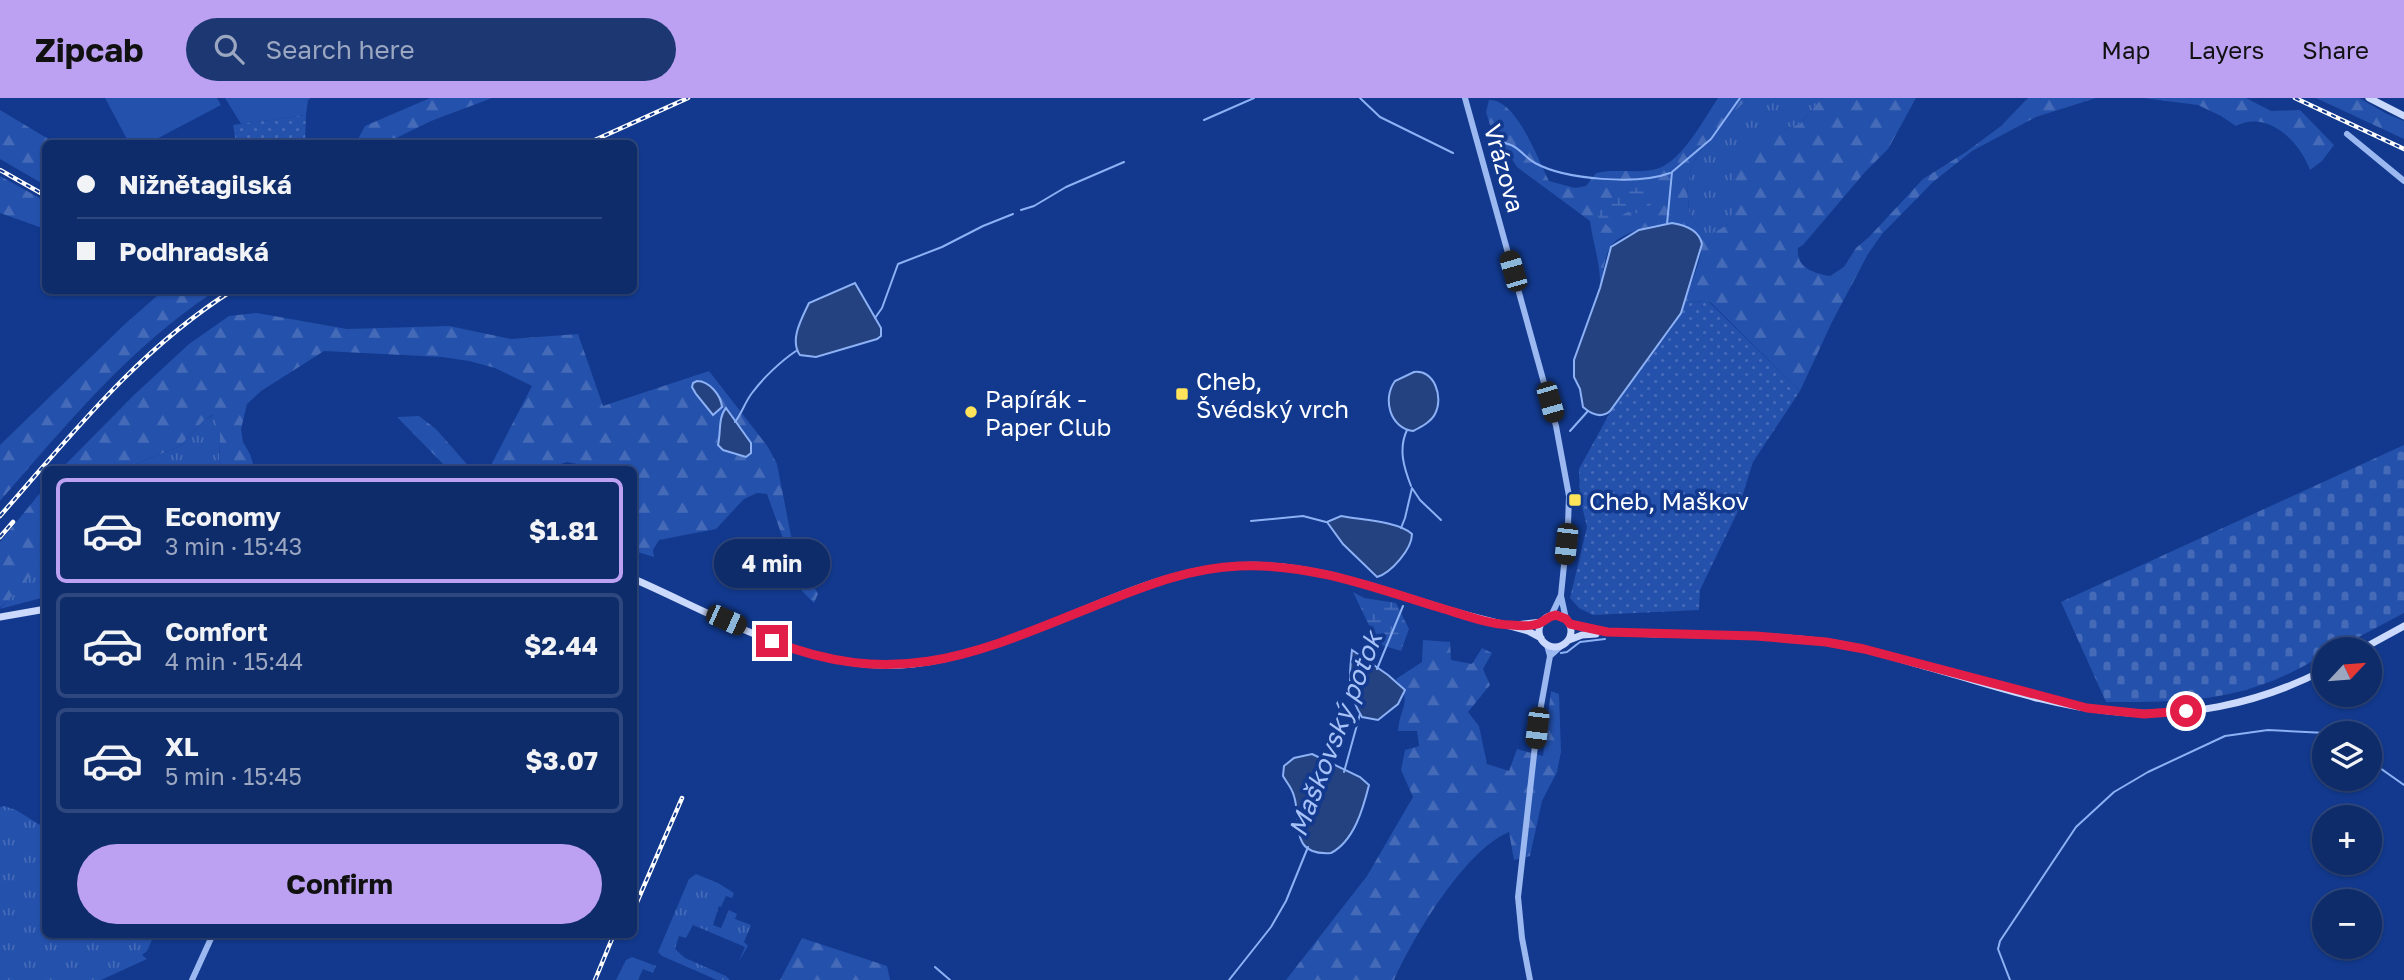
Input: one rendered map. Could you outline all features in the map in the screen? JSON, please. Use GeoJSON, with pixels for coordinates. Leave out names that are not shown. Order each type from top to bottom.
{"type":"FeatureCollection","features":[{"type":"Feature","properties":{"kind":"main road"},"geometry":{"type":"LineString","coordinates":[[2369,98],[2404,116]]}},
{"type":"Feature","properties":{"kind":"main road"},"geometry":{"type":"LineString","coordinates":[[637,580],[772,641],[830,658],[892,665],[953,658],[1001,643],[1162,580],[1206,569],[1276,566],[1318,572],[1508,625],[1528,631],[1547,645],[1560,647],[1582,635],[1607,632],[1756,636],[1826,642],[1877,653],[2068,705],[2125,713],[2167,713],[2228,705],[2276,691],[2312,675]]}},
{"type":"Feature","properties":{"kind":"main road"},"geometry":{"type":"LineString","coordinates":[[0,617],[42,610]]}},
{"type":"Feature","properties":{"kind":"main road"},"geometry":{"type":"LineString","coordinates":[[1508,625],[1542,622],[1556,615],[1568,622],[1607,632]]}},
{"type":"Feature","properties":{"kind":"main road"},"geometry":{"type":"LineString","coordinates":[[1541,638],[1539,630],[1542,622]]}},
{"type":"Feature","properties":{"kind":"main road"},"geometry":{"type":"LineString","coordinates":[[1568,622],[1571,635],[1569,640]]}},
{"type":"Feature","properties":{"kind":"main road"},"geometry":{"type":"LineString","coordinates":[[2382,638],[2404,626]]}},
{"type":"Feature","properties":{"kind":"street","name":"Vrázova"},"geometry":{"type":"LineString","coordinates":[[1465,98],[1556,426],[1565,468],[1569,496],[1568,525],[1561,594],[1551,616]]}},
{"type":"Feature","properties":{"kind":"street"},"geometry":{"type":"LineString","coordinates":[[2347,134],[2404,181]]}},
{"type":"Feature","properties":{"kind":"street"},"geometry":{"type":"LineString","coordinates":[[1561,594],[1568,622]]}},
{"type":"Feature","properties":{"kind":"street"},"geometry":{"type":"LineString","coordinates":[[1530,980],[1518,897],[1537,728],[1550,656],[1547,645]]}},
{"type":"Feature","properties":{"kind":"street"},"geometry":{"type":"LineString","coordinates":[[1550,656],[1560,647]]}},
{"type":"Feature","properties":{"kind":"street"},"geometry":{"type":"LineString","coordinates":[[192,980],[211,938]]}},
{"type":"Feature","properties":{"kind":"green space"},"geometry":{"type":"Polygon","coordinates":[[[105,98],[217,98],[221,105],[155,140],[127,140],[105,98]]]}},
{"type":"Feature","properties":{"kind":"green space"},"geometry":{"type":"Polygon","coordinates":[[[225,98],[311,98],[308,100],[306,115],[241,124],[225,98]]]}},
{"type":"Feature","properties":{"kind":"green space"},"geometry":{"type":"Polygon","coordinates":[[[430,98],[492,98],[431,121],[392,140],[358,140],[365,126],[430,98]]]}},
{"type":"Feature","properties":{"kind":"green space"},"geometry":{"type":"Polygon","coordinates":[[[1718,98],[1749,98],[1706,142],[1691,169],[1688,184],[1689,213],[1708,236],[1727,225],[1733,212],[1733,182],[1736,170],[1754,148],[1785,129],[1800,124],[1822,98],[1916,98],[1888,149],[1798,248],[1803,265],[1812,271],[1830,276],[1844,267],[1856,248],[1923,179],[2001,126],[2028,98],[2096,98],[2036,117],[1972,151],[1933,182],[1882,234],[1868,254],[1800,391],[1710,302],[1685,301],[1701,248],[1696,233],[1686,227],[1659,225],[1644,228],[1619,239],[1611,246],[1607,255],[1600,288],[1590,221],[1517,167],[1490,125],[1486,112],[1489,100],[1499,102],[1509,109],[1533,146],[1549,181],[1575,188],[1586,186],[1596,173],[1645,171],[1662,167],[1690,141],[1718,98]]]}},
{"type":"Feature","properties":{"kind":"green space"},"geometry":{"type":"Polygon","coordinates":[[[1749,98],[1822,98],[1800,124],[1785,129],[1727,225],[1708,237],[1689,213],[1688,184],[1691,169],[1706,142],[1749,98]]]}},
{"type":"Feature","properties":{"kind":"green space"},"geometry":{"type":"Polygon","coordinates":[[[2143,98],[2246,98],[2271,111],[2300,110],[2334,145],[2322,161],[2310,170],[2290,139],[2270,125],[2248,122],[2236,126],[2198,105],[2143,98]]]}},
{"type":"Feature","properties":{"kind":"green space"},"geometry":{"type":"Polygon","coordinates":[[[2316,98],[2359,98],[2404,121],[2404,139],[2316,98]]]}},
{"type":"Feature","properties":{"kind":"green space"},"geometry":{"type":"Polygon","coordinates":[[[0,110],[50,140],[42,140],[42,183],[0,159],[0,110]]]}},
{"type":"Feature","properties":{"kind":"green space"},"geometry":{"type":"Polygon","coordinates":[[[306,115],[305,140],[236,140],[233,125],[306,115]]]}},
{"type":"Feature","properties":{"kind":"green space"},"geometry":{"type":"Polygon","coordinates":[[[0,176],[42,199],[42,228],[0,213],[0,176]]]}},
{"type":"Feature","properties":{"kind":"green space"},"geometry":{"type":"Polygon","coordinates":[[[1646,184],[1653,199],[1647,214],[1628,212],[1613,220],[1612,230],[1594,213],[1592,206],[1646,184]]]}},
{"type":"Feature","properties":{"kind":"green space"},"geometry":{"type":"Polygon","coordinates":[[[211,294],[155,337],[100,388],[0,501],[0,445],[157,296],[211,294]]]}},
{"type":"Feature","properties":{"kind":"green space"},"geometry":{"type":"Polygon","coordinates":[[[1685,301],[1709,302],[1800,391],[1753,462],[1737,513],[1700,590],[1699,610],[1593,615],[1579,608],[1570,598],[1587,527],[1580,498],[1579,469],[1613,407],[1669,332],[1685,301]]]}},
{"type":"Feature","properties":{"kind":"green space"},"geometry":{"type":"Polygon","coordinates":[[[257,313],[347,329],[449,326],[511,339],[578,334],[603,406],[709,371],[768,447],[777,464],[794,551],[818,594],[814,603],[802,591],[767,494],[757,493],[744,499],[716,529],[659,540],[653,550],[654,557],[637,552],[637,466],[587,466],[567,462],[554,466],[491,466],[532,386],[495,368],[469,361],[442,357],[324,351],[261,391],[247,404],[241,429],[252,466],[219,466],[220,435],[213,415],[204,420],[180,446],[131,466],[64,466],[189,344],[229,316],[257,313]]]}},
{"type":"Feature","properties":{"kind":"green space"},"geometry":{"type":"Polygon","coordinates":[[[214,415],[220,435],[219,466],[131,466],[180,446],[204,420],[214,415]]]}},
{"type":"Feature","properties":{"kind":"green space"},"geometry":{"type":"Polygon","coordinates":[[[419,416],[436,429],[468,466],[445,466],[397,417],[419,416]]]}},
{"type":"Feature","properties":{"kind":"green space"},"geometry":{"type":"Polygon","coordinates":[[[2404,445],[2404,613],[2359,637],[2312,637],[2312,661],[2285,675],[2242,691],[2204,698],[2106,702],[2061,602],[2404,445]]]}},
{"type":"Feature","properties":{"kind":"green space"},"geometry":{"type":"Polygon","coordinates":[[[42,491],[42,561],[0,608],[0,542],[42,491]]]}},
{"type":"Feature","properties":{"kind":"green space"},"geometry":{"type":"Polygon","coordinates":[[[42,560],[42,598],[0,609],[42,560]]]}},
{"type":"Feature","properties":{"kind":"green space"},"geometry":{"type":"Polygon","coordinates":[[[1353,592],[1364,598],[1396,603],[1409,629],[1401,651],[1378,644],[1353,592]]]}},
{"type":"Feature","properties":{"kind":"green space"},"geometry":{"type":"Polygon","coordinates":[[[1423,640],[1450,642],[1451,660],[1472,664],[1482,648],[1492,653],[1483,669],[1490,685],[1468,712],[1479,726],[1487,764],[1509,771],[1517,749],[1543,756],[1551,691],[1559,694],[1561,752],[1557,772],[1542,801],[1530,856],[1514,860],[1509,832],[1475,857],[1427,919],[1394,980],[1286,980],[1367,876],[1413,797],[1401,770],[1405,750],[1419,746],[1417,731],[1398,731],[1405,700],[1396,679],[1422,662],[1423,640]]]}},
{"type":"Feature","properties":{"kind":"green space"},"geometry":{"type":"Polygon","coordinates":[[[0,807],[16,810],[42,826],[42,938],[153,938],[147,951],[142,955],[147,959],[101,980],[0,980],[0,807]]]}},
{"type":"Feature","properties":{"kind":"green space"},"geometry":{"type":"Polygon","coordinates":[[[696,874],[734,893],[732,898],[726,896],[721,907],[719,906],[713,925],[721,928],[729,910],[737,914],[735,919],[751,925],[744,942],[748,946],[739,961],[745,947],[693,925],[686,938],[679,936],[675,949],[685,958],[730,980],[717,980],[658,952],[689,879],[696,874]]]}},
{"type":"Feature","properties":{"kind":"green space"},"geometry":{"type":"Polygon","coordinates":[[[802,938],[887,966],[890,980],[780,980],[802,938]]]}},
{"type":"Feature","properties":{"kind":"green space"},"geometry":{"type":"Polygon","coordinates":[[[632,957],[656,966],[653,973],[643,969],[638,980],[616,980],[626,960],[632,957]]]}},
{"type":"Feature","properties":{"kind":"shaded area"},"geometry":{"type":"Polygon","coordinates":[[[1672,223],[1691,229],[1702,244],[1681,313],[1610,411],[1603,415],[1593,413],[1583,407],[1580,389],[1574,377],[1574,360],[1600,288],[1611,247],[1639,230],[1672,223]]]}},
{"type":"Feature","properties":{"kind":"shaded area"},"geometry":{"type":"Polygon","coordinates":[[[855,283],[881,328],[881,336],[816,357],[800,355],[796,336],[809,303],[855,283]]]}},
{"type":"Feature","properties":{"kind":"shaded area"},"geometry":{"type":"Polygon","coordinates":[[[1414,372],[1421,372],[1432,379],[1438,392],[1438,407],[1426,424],[1413,431],[1405,429],[1394,419],[1390,412],[1389,396],[1395,381],[1414,372]]]}},
{"type":"Feature","properties":{"kind":"shaded area"},"geometry":{"type":"Polygon","coordinates":[[[697,381],[710,386],[719,398],[722,407],[713,415],[692,387],[697,381]]]}},
{"type":"Feature","properties":{"kind":"shaded area"},"geometry":{"type":"Polygon","coordinates":[[[726,408],[751,443],[751,453],[746,457],[723,450],[718,445],[721,420],[726,408]]]}},
{"type":"Feature","properties":{"kind":"shaded area"},"geometry":{"type":"Polygon","coordinates":[[[1341,516],[1398,526],[1412,534],[1411,540],[1394,566],[1377,577],[1343,544],[1327,522],[1341,516]]]}},
{"type":"Feature","properties":{"kind":"shaded area"},"geometry":{"type":"Polygon","coordinates":[[[1352,650],[1405,690],[1398,704],[1378,720],[1362,717],[1351,692],[1352,650]]]}},
{"type":"Feature","properties":{"kind":"shaded area"},"geometry":{"type":"Polygon","coordinates":[[[1312,754],[1360,777],[1369,785],[1352,833],[1331,853],[1308,849],[1303,843],[1299,835],[1294,796],[1283,776],[1284,766],[1294,758],[1312,754]]]}},
{"type":"Feature","properties":{"kind":"waterway"},"geometry":{"type":"LineString","coordinates":[[1204,120],[1254,98]]}},
{"type":"Feature","properties":{"kind":"waterway"},"geometry":{"type":"LineString","coordinates":[[1360,98],[1380,117],[1453,153]]}},
{"type":"Feature","properties":{"kind":"waterway","name":"Maškovský potok"},"geometry":{"type":"LineString","coordinates":[[1667,224],[1672,172],[1711,139],[1740,98]]}},
{"type":"Feature","properties":{"kind":"waterway"},"geometry":{"type":"LineString","coordinates":[[1492,139],[1513,146],[1535,163],[1548,169],[1583,177],[1621,180],[1670,173]]}},
{"type":"Feature","properties":{"kind":"waterway"},"geometry":{"type":"LineString","coordinates":[[1021,210],[1124,162]]}},
{"type":"Feature","properties":{"kind":"waterway"},"geometry":{"type":"LineString","coordinates":[[875,318],[882,308],[898,264],[1013,214]]}},
{"type":"Feature","properties":{"kind":"waterway"},"geometry":{"type":"LineString","coordinates":[[735,422],[756,387],[796,351]]}},
{"type":"Feature","properties":{"kind":"waterway","name":"Maškovský potok"},"geometry":{"type":"LineString","coordinates":[[1570,431],[1588,411]]}},
{"type":"Feature","properties":{"kind":"waterway"},"geometry":{"type":"LineString","coordinates":[[1407,430],[1402,451],[1411,486]]}},
{"type":"Feature","properties":{"kind":"waterway"},"geometry":{"type":"LineString","coordinates":[[1401,528],[1412,488],[1420,500],[1441,520]]}},
{"type":"Feature","properties":{"kind":"waterway"},"geometry":{"type":"LineString","coordinates":[[1251,521],[1303,516],[1326,522]]}},
{"type":"Feature","properties":{"kind":"waterway","name":"Maškovský potok"},"geometry":{"type":"LineString","coordinates":[[1377,669],[1403,606]]}},
{"type":"Feature","properties":{"kind":"waterway"},"geometry":{"type":"LineString","coordinates":[[1561,653],[1567,652],[1580,642],[1605,639]]}},
{"type":"Feature","properties":{"kind":"waterway","name":"Maškovský potok"},"geometry":{"type":"LineString","coordinates":[[1344,772],[1360,714]]}},
{"type":"Feature","properties":{"kind":"waterway"},"geometry":{"type":"LineString","coordinates":[[2010,980],[1998,949],[2000,941],[2076,827],[2114,792],[2148,772],[2225,736],[2268,730],[2312,732]]}},
{"type":"Feature","properties":{"kind":"waterway"},"geometry":{"type":"LineString","coordinates":[[2382,769],[2404,785]]}},
{"type":"Feature","properties":{"kind":"waterway","name":"Maškovský potok"},"geometry":{"type":"LineString","coordinates":[[1229,980],[1271,927],[1286,901],[1308,847]]}},
{"type":"Feature","properties":{"kind":"waterway","name":"Maškovský potok"},"geometry":{"type":"LineString","coordinates":[[935,967],[950,980]]}},
{"type":"Feature","properties":{"kind":"railway"},"geometry":{"type":"LineString","coordinates":[[595,140],[688,98]]}},
{"type":"Feature","properties":{"kind":"railway"},"geometry":{"type":"LineString","coordinates":[[2295,98],[2404,149]]}},
{"type":"Feature","properties":{"kind":"railway"},"geometry":{"type":"LineString","coordinates":[[0,170],[42,194]]}},
{"type":"Feature","properties":{"kind":"railway"},"geometry":{"type":"LineString","coordinates":[[44,466],[108,394],[137,366],[199,313],[227,294]]}},
{"type":"Feature","properties":{"kind":"railway"},"geometry":{"type":"LineString","coordinates":[[0,516],[42,468]]}},
{"type":"Feature","properties":{"kind":"railway"},"geometry":{"type":"LineString","coordinates":[[0,537],[13,522]]}},
{"type":"Feature","properties":{"kind":"railway"},"geometry":{"type":"LineString","coordinates":[[637,902],[682,798]]}},
{"type":"Feature","properties":{"kind":"railway"},"geometry":{"type":"LineString","coordinates":[[595,980],[612,938]]}},
{"type":"Feature","properties":{"kind":"place","name":"Cheb, Švédský vrch"},"geometry":{"type":"Point","coordinates":[1182,394]}},
{"type":"Feature","properties":{"kind":"place","name":"Papírák - Paper Club"},"geometry":{"type":"Point","coordinates":[971,412]}},
{"type":"Feature","properties":{"kind":"place","name":"Cheb, Maškov"},"geometry":{"type":"Point","coordinates":[1575,500]}},
{"type":"Feature","properties":{"kind":"route"},"geometry":{"type":"LineString","coordinates":[[772,641],[789,648],[849,662],[892,665],[930,662],[980,650],[1162,580],[1221,567],[1276,566],[1341,578],[1486,621],[1508,625],[1534,625],[1556,615],[1584,629],[1607,632],[1756,636],[1826,642],[1864,649],[2068,705],[2144,714],[2186,711]]}}]}
